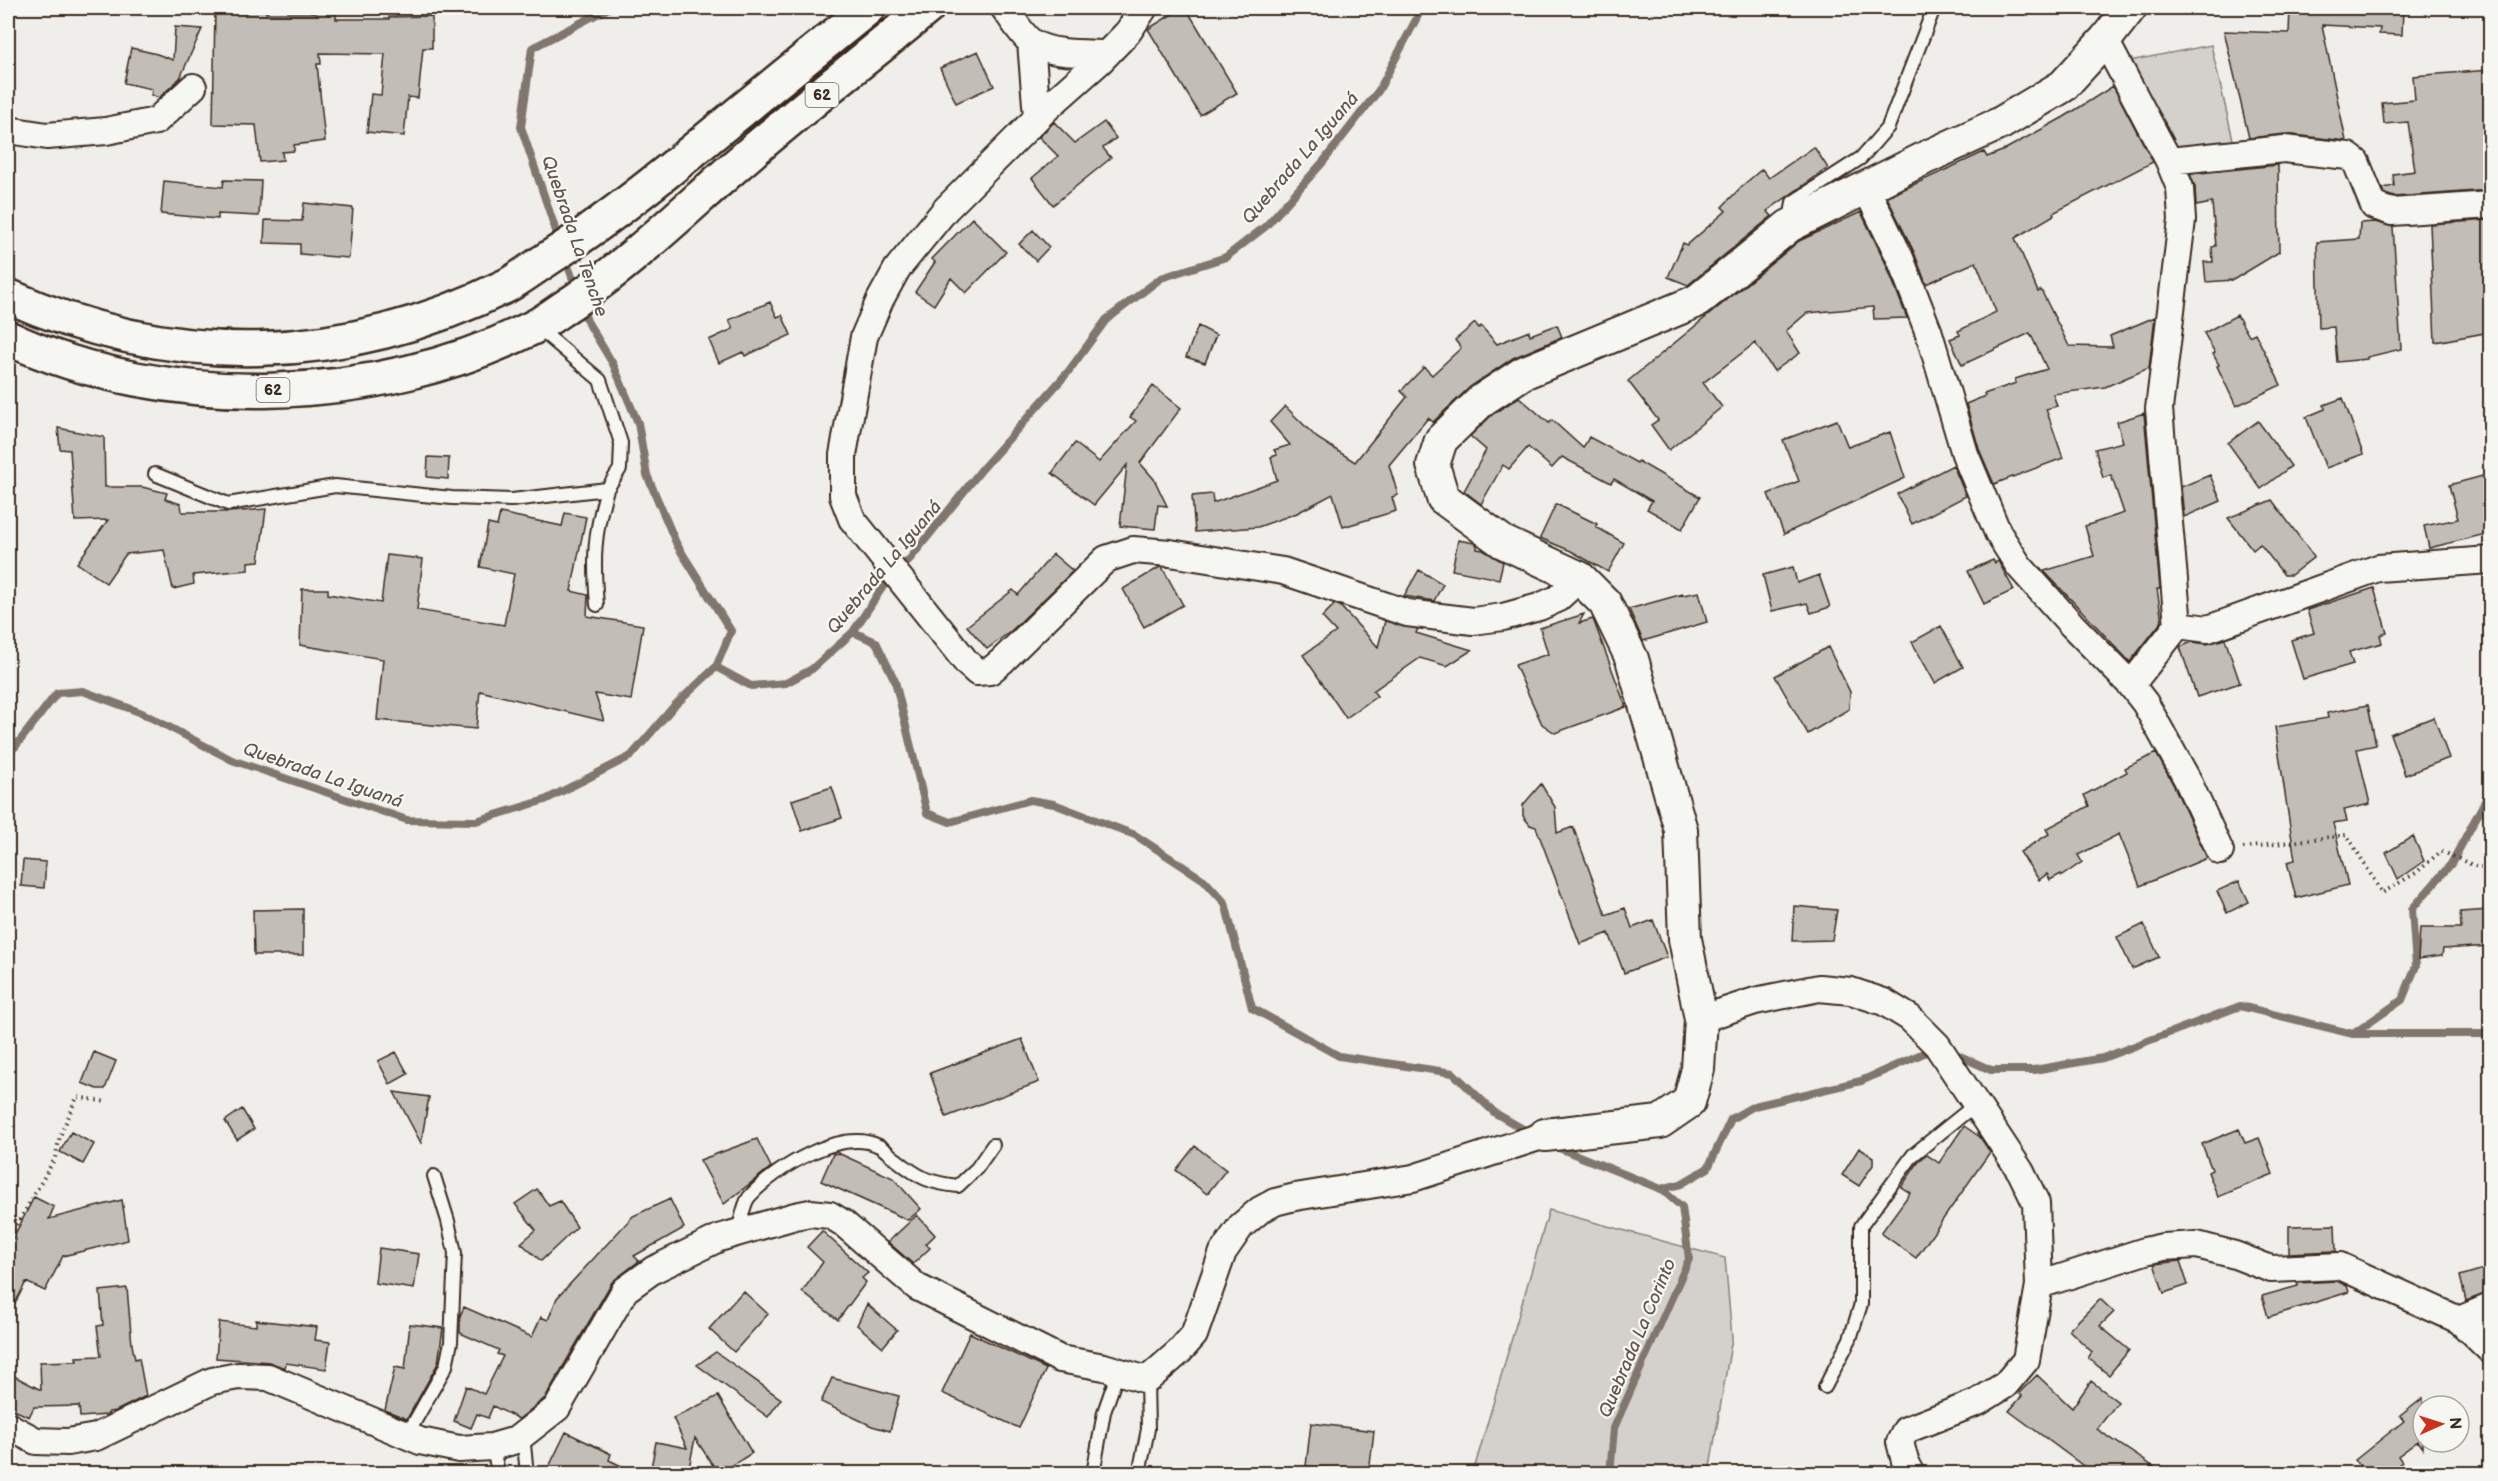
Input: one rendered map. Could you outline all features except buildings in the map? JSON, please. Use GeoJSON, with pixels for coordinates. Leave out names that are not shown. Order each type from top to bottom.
{"type":"FeatureCollection","features":[{"type":"Feature","properties":{"kind":"highway","name":"62"},"geometry":{"type":"LineString","coordinates":[[8,296],[46,314],[112,334],[179,346],[247,350],[315,346],[383,333],[448,312],[510,284],[612,215],[868,8]]}},
{"type":"Feature","properties":{"kind":"highway","name":"62"},"geometry":{"type":"LineString","coordinates":[[8,338],[84,366],[159,383],[236,391],[314,389],[390,377],[464,356],[536,326],[600,283],[660,235],[717,182],[927,8]]}},
{"type":"Feature","properties":{"kind":"street"},"geometry":{"type":"LineString","coordinates":[[1004,8],[1031,42],[1051,49],[1076,53],[1107,54]]}},
{"type":"Feature","properties":{"kind":"street"},"geometry":{"type":"LineString","coordinates":[[1144,8],[1128,32],[1107,54],[1037,117],[946,209],[897,269],[880,300],[864,337],[843,455],[843,496],[852,519],[874,548],[967,663],[977,672],[990,671],[1002,661],[1106,559],[1133,550],[1170,553],[1283,571],[1407,614],[1473,621],[1503,617],[1539,607],[1557,599],[1580,578]]}},
{"type":"Feature","properties":{"kind":"street"},"geometry":{"type":"LineString","coordinates":[[8,1426],[36,1441],[68,1442],[96,1437],[212,1381],[238,1376],[258,1376],[268,1377],[420,1441],[459,1449],[492,1447],[523,1435],[557,1408],[625,1290],[653,1270],[719,1238],[810,1213],[830,1215],[843,1223],[917,1287],[1060,1359],[1147,1380],[1179,1352],[1194,1335],[1223,1252],[1241,1226],[1260,1210],[1275,1202],[1413,1178],[1537,1137],[1660,1122],[1689,1102],[1698,1069],[1701,1019],[1685,939],[1681,830],[1632,659],[1605,603],[1580,578],[1503,542],[1443,498],[1433,465],[1441,440],[1482,400],[1522,373],[1697,301],[1789,226],[2001,123],[2063,86],[2105,40],[2130,8]]}},
{"type":"Feature","properties":{"kind":"street"},"geometry":{"type":"LineString","coordinates":[[2105,40],[2169,161],[2180,188],[2182,220],[2159,409],[2178,625],[2131,685]]}},
{"type":"Feature","properties":{"kind":"street"},"geometry":{"type":"LineString","coordinates":[[1031,42],[1037,117]]}},
{"type":"Feature","properties":{"kind":"street"},"geometry":{"type":"LineString","coordinates":[[8,130],[46,136],[106,131],[156,121],[193,87]]}},
{"type":"Feature","properties":{"kind":"street"},"geometry":{"type":"LineString","coordinates":[[2169,161],[2284,150],[2348,156],[2356,162],[2373,206],[2383,210],[2392,212],[2490,205]]}},
{"type":"Feature","properties":{"kind":"street"},"geometry":{"type":"LineString","coordinates":[[1866,188],[1900,258],[1929,333],[1965,454],[1998,533],[2019,566],[2072,625],[2131,685],[2145,703],[2187,780],[2220,851]]}},
{"type":"Feature","properties":{"kind":"street"},"geometry":{"type":"LineString","coordinates":[[2178,625],[2208,629],[2378,568],[2490,560]]}},
{"type":"Feature","properties":{"kind":"street"},"geometry":{"type":"LineString","coordinates":[[1701,1019],[1755,1000],[1819,988],[1851,991],[1884,1002],[1910,1018],[1940,1050],[2021,1172],[2036,1203],[2039,1285],[2026,1360],[2006,1385],[1978,1402],[1906,1430],[1900,1442],[1905,1461],[1912,1473]]}},
{"type":"Feature","properties":{"kind":"street"},"geometry":{"type":"LineString","coordinates":[[2039,1285],[2145,1251],[2163,1247],[2197,1245],[2235,1255],[2271,1269],[2340,1266],[2459,1320],[2490,1350]]}},
{"type":"Feature","properties":{"kind":"street"},"geometry":{"type":"LineString","coordinates":[[2459,1320],[2490,1307]]}},
{"type":"Feature","properties":{"kind":"lane"},"geometry":{"type":"LineString","coordinates":[[1789,226],[1793,202],[1861,158],[1888,127],[1934,8]]}},
{"type":"Feature","properties":{"kind":"lane"},"geometry":{"type":"LineString","coordinates":[[536,326],[600,380],[621,443],[620,469],[607,489],[597,526],[593,565],[597,605]]}},
{"type":"Feature","properties":{"kind":"lane"},"geometry":{"type":"LineString","coordinates":[[155,474],[228,504],[335,486],[452,498],[512,500],[607,489]]}},
{"type":"Feature","properties":{"kind":"lane"},"geometry":{"type":"LineString","coordinates":[[1826,1387],[1850,1339],[1861,1304],[1861,1226],[1913,1155],[1976,1104]]}},
{"type":"Feature","properties":{"kind":"lane"},"geometry":{"type":"LineString","coordinates":[[737,1233],[747,1199],[787,1165],[818,1149],[858,1141],[879,1146],[907,1169],[932,1184],[958,1186],[977,1168],[993,1145]]}},
{"type":"Feature","properties":{"kind":"lane"},"geometry":{"type":"LineString","coordinates":[[406,1435],[446,1366],[451,1342],[455,1252],[434,1176]]}},
{"type":"Feature","properties":{"kind":"lane"},"geometry":{"type":"LineString","coordinates":[[1093,1473],[1104,1412],[1118,1372]]}},
{"type":"Feature","properties":{"kind":"lane"},"geometry":{"type":"LineString","coordinates":[[1139,1473],[1148,1429],[1147,1380]]}},
{"type":"Feature","properties":{"kind":"lane"},"geometry":{"type":"LineString","coordinates":[[523,1435],[527,1473]]}},
{"type":"Feature","properties":{"kind":"lane"},"geometry":{"type":"LineString","coordinates":[[492,1447],[499,1473]]}},
{"type":"Feature","properties":{"kind":"path"},"geometry":{"type":"LineString","coordinates":[[2220,851],[2347,835],[2382,893],[2416,873],[2441,851],[2475,866],[2490,868]]}},
{"type":"Feature","properties":{"kind":"path"},"geometry":{"type":"LineString","coordinates":[[8,1241],[55,1158],[60,1137],[76,1097],[106,1102]]}},
{"type":"Feature","properties":{"kind":"shaded area"},"geometry":{"type":"Polygon","coordinates":[[[2211,45],[2234,144],[2176,154],[2129,61],[2211,45]]]}},
{"type":"Feature","properties":{"kind":"shaded area"},"geometry":{"type":"Polygon","coordinates":[[[1549,1210],[1725,1258],[1732,1338],[1709,1473],[1473,1473],[1549,1210]]]}},
{"type":"Feature","properties":{"kind":"waterway","name":"Quebrada La Tenche"},"geometry":{"type":"LineString","coordinates":[[560,243],[521,127],[532,48],[609,8]]}},
{"type":"Feature","properties":{"kind":"waterway","name":"Quebrada La Iguaná"},"geometry":{"type":"LineString","coordinates":[[8,752],[15,747],[57,693],[83,691],[142,713],[232,760],[407,820],[476,821],[545,800],[631,756],[674,706],[716,667],[751,686],[786,683],[812,669],[853,632],[886,582],[909,560],[982,469],[1068,372],[1106,320],[1161,278],[1226,257],[1266,226],[1323,162],[1379,90],[1422,8]]}},
{"type":"Feature","properties":{"kind":"waterway","name":"Quebrada La Tenche"},"geometry":{"type":"LineString","coordinates":[[565,257],[577,291]]}},
{"type":"Feature","properties":{"kind":"waterway","name":"Quebrada La Tenche"},"geometry":{"type":"LineString","coordinates":[[581,305],[587,321],[613,364],[638,423],[647,475],[677,545],[731,631],[716,667]]}},
{"type":"Feature","properties":{"kind":"waterway"},"geometry":{"type":"LineString","coordinates":[[853,632],[876,642],[895,681],[927,813],[950,822],[1030,800],[1054,804],[1135,835],[1204,880],[1225,903],[1252,1008],[1339,1056],[1453,1073],[1495,1113],[1530,1133]]}},
{"type":"Feature","properties":{"kind":"waterway"},"geometry":{"type":"LineString","coordinates":[[1953,1053],[1991,1070],[2034,1070],[2103,1058],[2240,1006],[2353,1034],[2402,1000],[2416,966],[2412,909],[2451,864],[2490,792]]}},
{"type":"Feature","properties":{"kind":"waterway"},"geometry":{"type":"LineString","coordinates":[[2354,1034],[2490,1034]]}},
{"type":"Feature","properties":{"kind":"waterway"},"geometry":{"type":"LineString","coordinates":[[1554,1146],[1661,1189],[1681,1184],[1708,1168],[1731,1119],[1754,1106],[1861,1081],[1926,1052],[1935,1051]]}},
{"type":"Feature","properties":{"kind":"waterway","name":"Quebrada La Corinto"},"geometry":{"type":"LineString","coordinates":[[1610,1474],[1614,1428],[1689,1259],[1682,1207],[1661,1189]]}}]}
